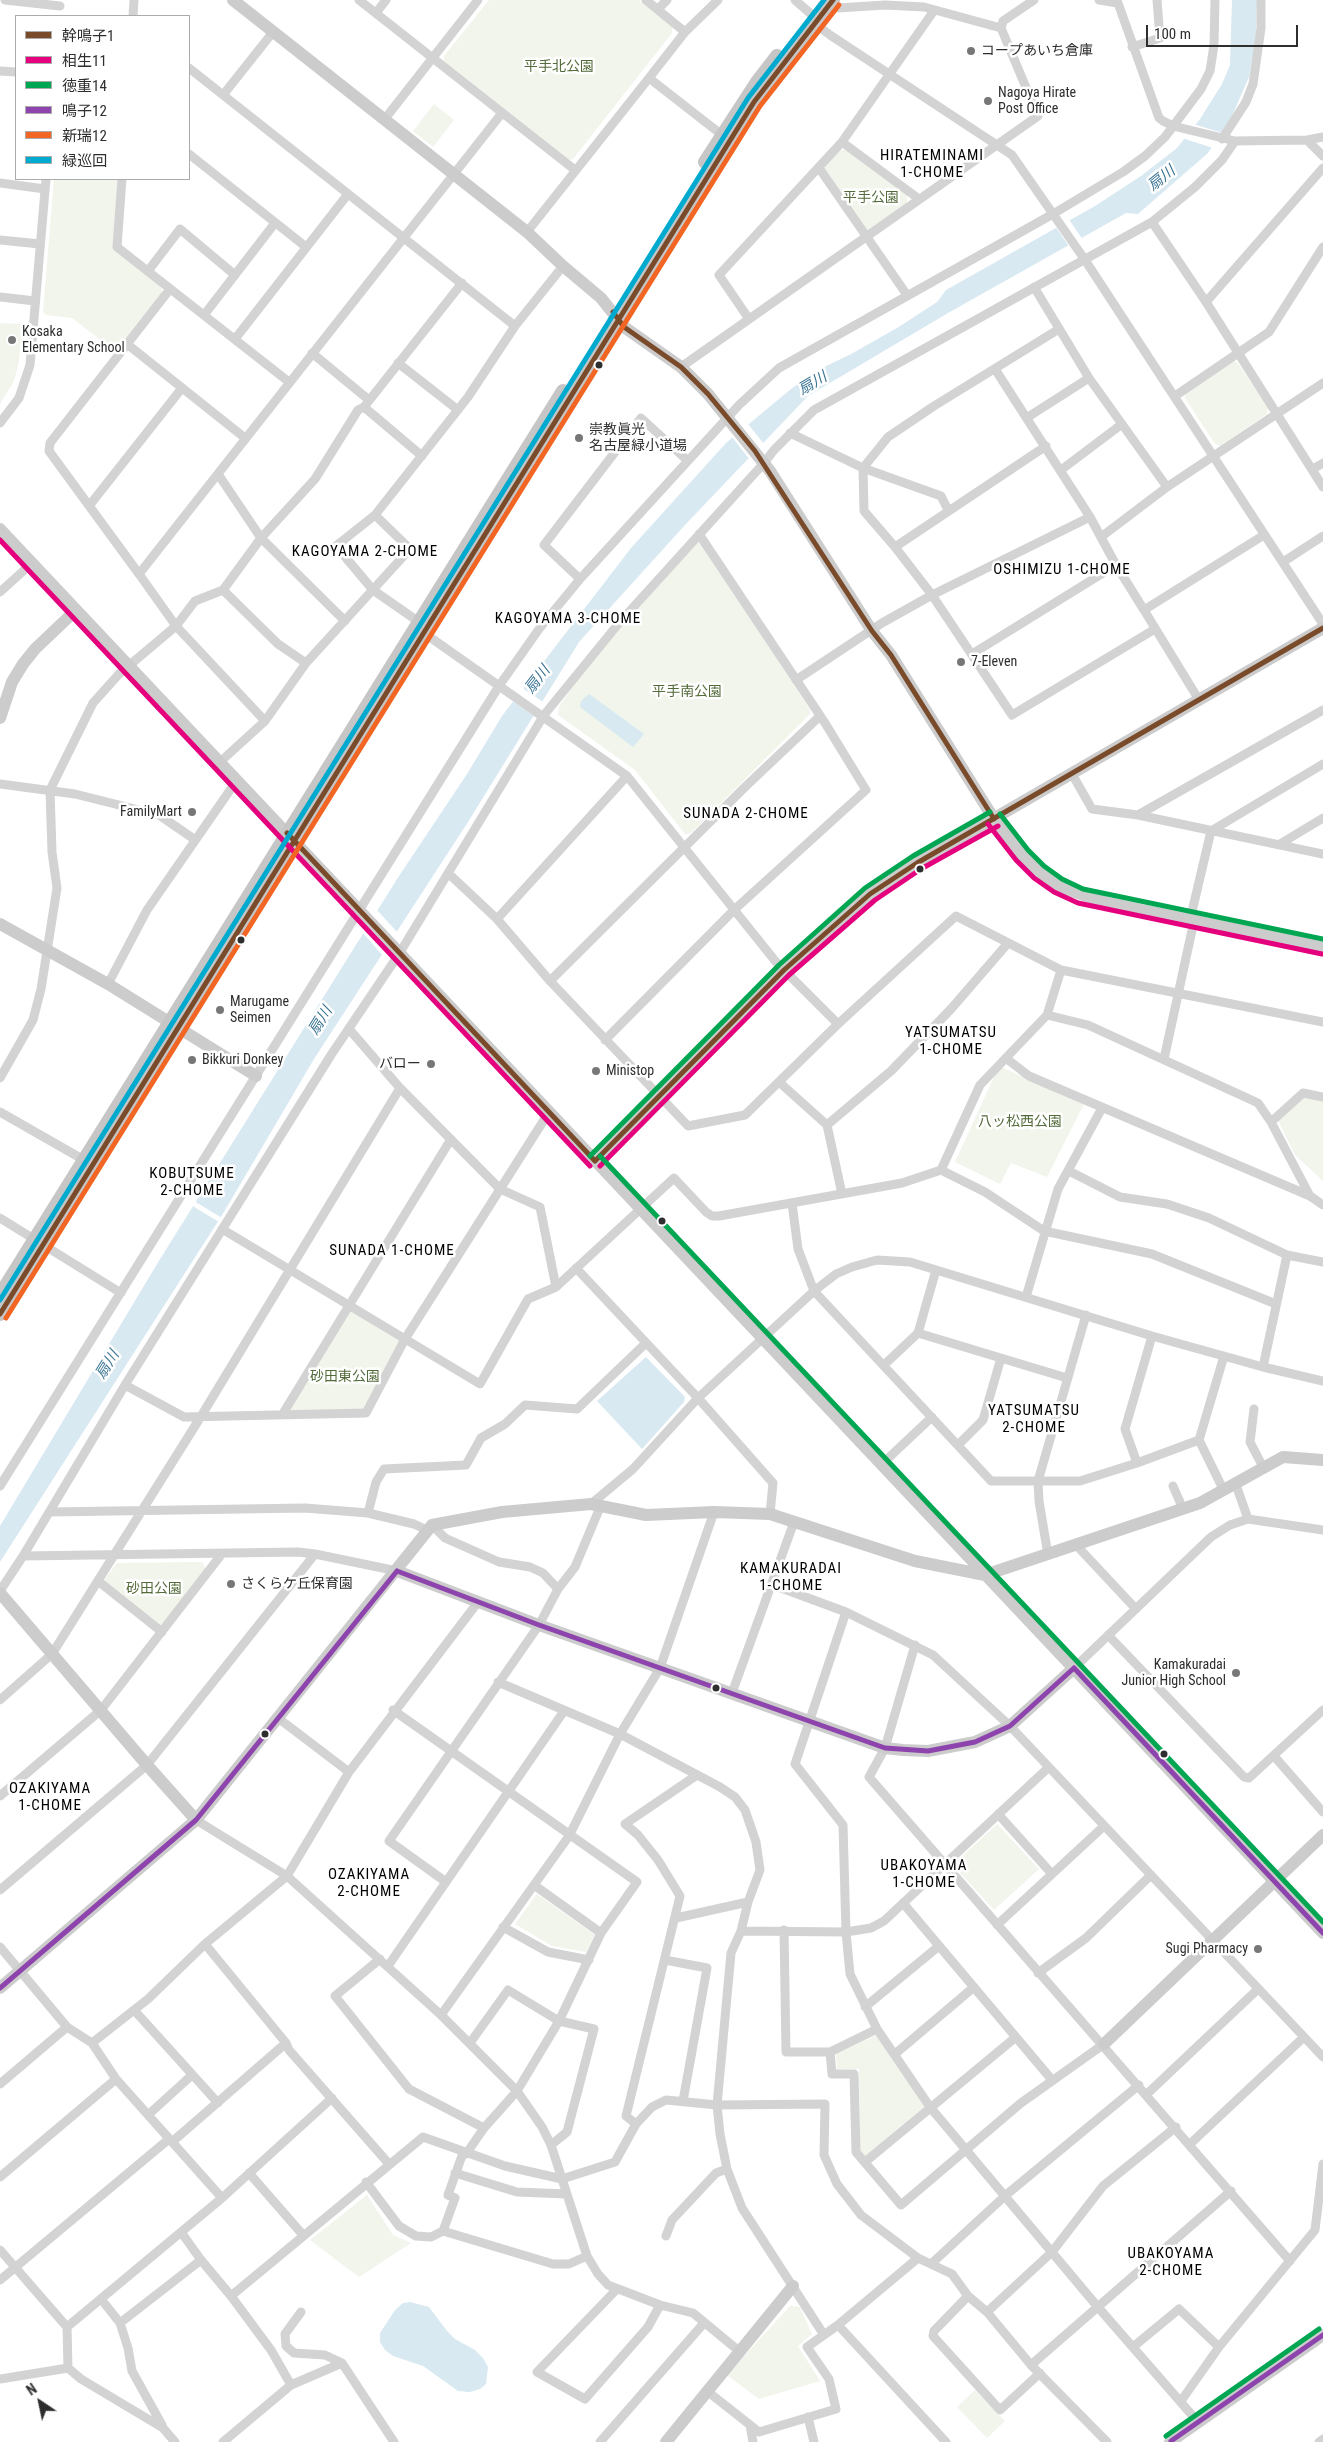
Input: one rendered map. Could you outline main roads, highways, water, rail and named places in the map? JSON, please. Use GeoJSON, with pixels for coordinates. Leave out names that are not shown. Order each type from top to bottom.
{"type":"FeatureCollection","features":[{"type":"Feature","properties":{"kind":"main road"},"geometry":{"type":"LineString","coordinates":[[616,316],[722,135],[757,82],[828,1]]}},
{"type":"Feature","properties":{"kind":"main road"},"geometry":{"type":"LineString","coordinates":[[0,1294],[39,1241],[616,316],[754,102],[812,18]]}},
{"type":"Feature","properties":{"kind":"main road"},"geometry":{"type":"LineString","coordinates":[[0,1314],[84,1160],[174,1025]]}},
{"type":"Feature","properties":{"kind":"water","name":"扇川"},"geometry":{"type":"Polygon","coordinates":[[[1232,0],[1257,0],[1256,35],[1249,77],[1232,116],[1208,153],[1138,214],[1126,213],[948,313],[808,396],[685,525],[579,642],[468,822],[314,1059],[224,1212],[0,1562],[0,1526],[157,1264],[397,879],[467,774],[502,716],[631,548],[726,443],[791,389],[818,370],[897,328],[937,302],[946,290],[1095,206],[1141,176],[1177,148],[1200,119],[1222,84],[1230,65],[1232,0]]]}},
{"type":"Feature","properties":{"kind":"water"},"geometry":{"type":"Polygon","coordinates":[[[589,694],[644,734],[633,747],[580,707],[581,701],[589,694]]]}},
{"type":"Feature","properties":{"kind":"water"},"geometry":{"type":"Polygon","coordinates":[[[646,1357],[685,1397],[684,1402],[642,1449],[597,1401],[646,1357]]]}},
{"type":"Feature","properties":{"kind":"water"},"geometry":{"type":"Polygon","coordinates":[[[410,2302],[429,2307],[455,2339],[475,2350],[483,2358],[488,2367],[486,2384],[480,2389],[470,2392],[458,2391],[423,2366],[393,2356],[385,2350],[380,2342],[380,2333],[395,2310],[403,2303],[410,2302]]]}},
{"type":"Feature","properties":{"kind":"place","name":"コープあいち倉庫"},"geometry":{"type":"Point","coordinates":[971,51]}},
{"type":"Feature","properties":{"kind":"place","name":"Nagoya Hirate Post Office"},"geometry":{"type":"Point","coordinates":[988,101]}},
{"type":"Feature","properties":{"kind":"place","name":"Kosaka Elementary School"},"geometry":{"type":"Point","coordinates":[12,340]}},
{"type":"Feature","properties":{"kind":"place","name":"崇教眞光 名古屋緑小道場"},"geometry":{"type":"Point","coordinates":[579,438]}},
{"type":"Feature","properties":{"kind":"place","name":"7-Eleven"},"geometry":{"type":"Point","coordinates":[961,662]}},
{"type":"Feature","properties":{"kind":"place","name":"FamilyMart"},"geometry":{"type":"Point","coordinates":[192,812]}},
{"type":"Feature","properties":{"kind":"place","name":"Marugame Seimen"},"geometry":{"type":"Point","coordinates":[220,1010]}},
{"type":"Feature","properties":{"kind":"place","name":"Bikkuri Donkey"},"geometry":{"type":"Point","coordinates":[192,1060]}},
{"type":"Feature","properties":{"kind":"place","name":"バロー"},"geometry":{"type":"Point","coordinates":[431,1064]}},
{"type":"Feature","properties":{"kind":"place","name":"Ministop"},"geometry":{"type":"Point","coordinates":[596,1071]}},
{"type":"Feature","properties":{"kind":"place","name":"さくらケ丘保育園"},"geometry":{"type":"Point","coordinates":[231,1584]}},
{"type":"Feature","properties":{"kind":"place","name":"Kamakuradai Junior High School"},"geometry":{"type":"Point","coordinates":[1236,1673]}},
{"type":"Feature","properties":{"kind":"place","name":"Sugi Pharmacy"},"geometry":{"type":"Point","coordinates":[1258,1949]}},
{"type":"Feature","properties":{"kind":"district","name":"HIRATEMINAMI 1-CHOME"},"geometry":{"type":"Point","coordinates":[932,164]}},
{"type":"Feature","properties":{"kind":"district","name":"KAGOYAMA 2-CHOME"},"geometry":{"type":"Point","coordinates":[365,552]}},
{"type":"Feature","properties":{"kind":"district","name":"OSHIMIZU 1-CHOME"},"geometry":{"type":"Point","coordinates":[1062,570]}},
{"type":"Feature","properties":{"kind":"district","name":"KAGOYAMA 3-CHOME"},"geometry":{"type":"Point","coordinates":[568,619]}},
{"type":"Feature","properties":{"kind":"district","name":"SUNADA 2-CHOME"},"geometry":{"type":"Point","coordinates":[746,814]}},
{"type":"Feature","properties":{"kind":"district","name":"YATSUMATSU 1-CHOME"},"geometry":{"type":"Point","coordinates":[951,1042]}},
{"type":"Feature","properties":{"kind":"district","name":"KOBUTSUME 2-CHOME"},"geometry":{"type":"Point","coordinates":[192,1182]}},
{"type":"Feature","properties":{"kind":"district","name":"SUNADA 1-CHOME"},"geometry":{"type":"Point","coordinates":[392,1251]}},
{"type":"Feature","properties":{"kind":"district","name":"YATSUMATSU 2-CHOME"},"geometry":{"type":"Point","coordinates":[1034,1420]}},
{"type":"Feature","properties":{"kind":"district","name":"KAMAKURADAI 1-CHOME"},"geometry":{"type":"Point","coordinates":[791,1578]}},
{"type":"Feature","properties":{"kind":"district","name":"OZAKIYAMA 1-CHOME"},"geometry":{"type":"Point","coordinates":[50,1798]}},
{"type":"Feature","properties":{"kind":"district","name":"UBAKOYAMA 1-CHOME"},"geometry":{"type":"Point","coordinates":[924,1874]}},
{"type":"Feature","properties":{"kind":"district","name":"OZAKIYAMA 2-CHOME"},"geometry":{"type":"Point","coordinates":[369,1884]}},
{"type":"Feature","properties":{"kind":"district","name":"UBAKOYAMA 2-CHOME"},"geometry":{"type":"Point","coordinates":[1171,2262]}},
{"type":"Feature","properties":{"kind":"park label","name":"平手北公園"},"geometry":{"type":"Point","coordinates":[559,67]}},
{"type":"Feature","properties":{"kind":"park label","name":"平手公園"},"geometry":{"type":"Point","coordinates":[871,198]}},
{"type":"Feature","properties":{"kind":"park label","name":"平手南公園"},"geometry":{"type":"Point","coordinates":[687,692]}},
{"type":"Feature","properties":{"kind":"park label","name":"八ッ松西公園"},"geometry":{"type":"Point","coordinates":[1020,1122]}},
{"type":"Feature","properties":{"kind":"park label","name":"砂田東公園"},"geometry":{"type":"Point","coordinates":[345,1377]}},
{"type":"Feature","properties":{"kind":"park label","name":"砂田公園"},"geometry":{"type":"Point","coordinates":[154,1589]}}]}
